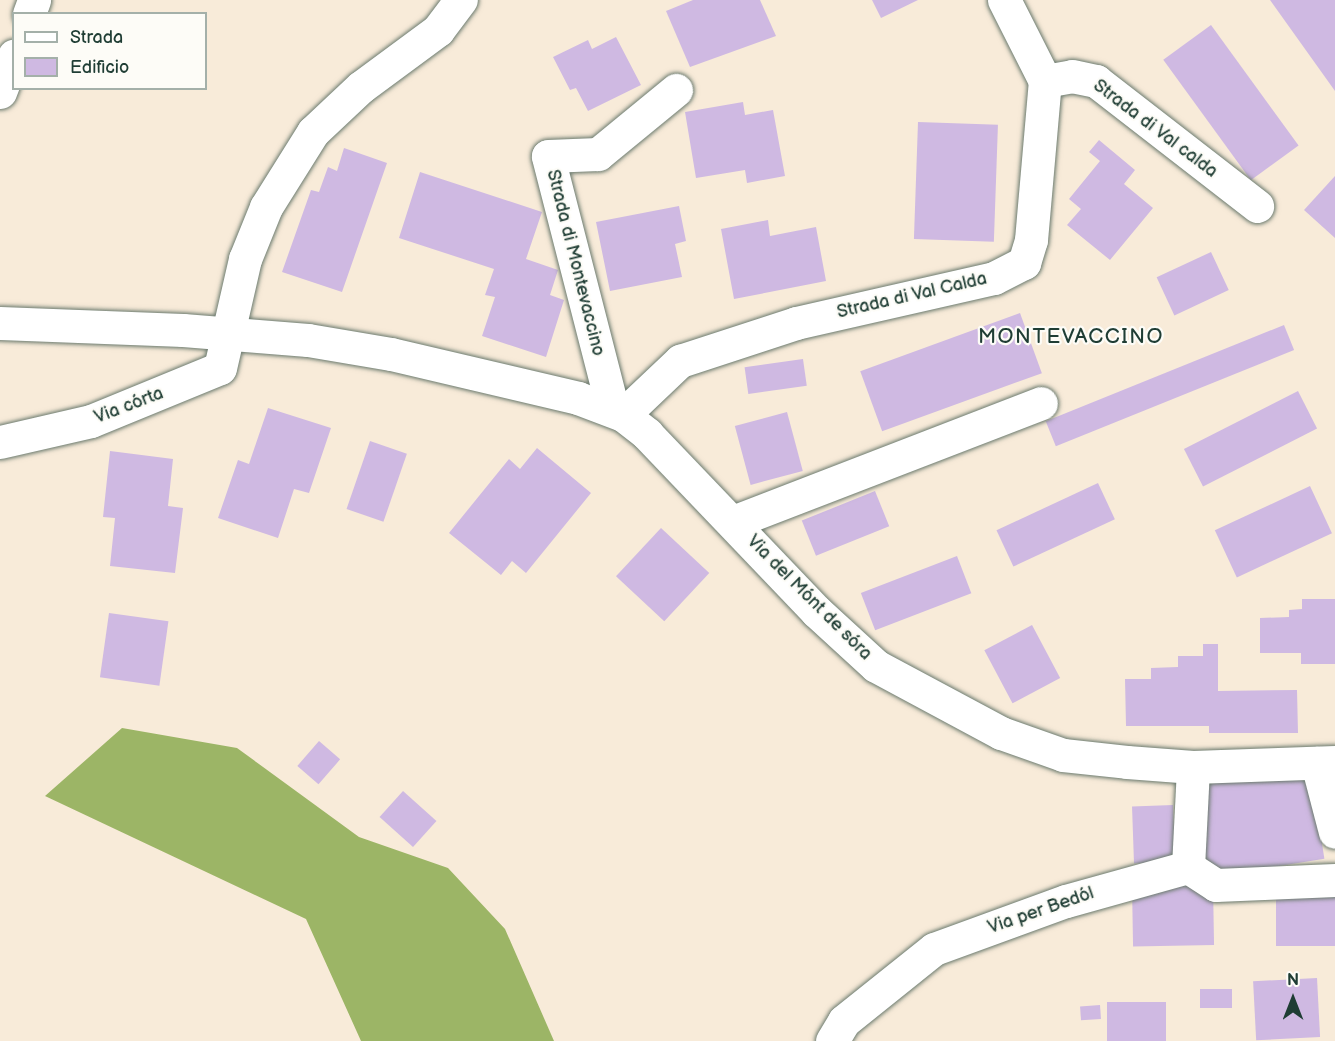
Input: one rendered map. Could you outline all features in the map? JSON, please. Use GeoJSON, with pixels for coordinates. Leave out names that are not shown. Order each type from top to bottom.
{"type":"FeatureCollection","features":[{"type":"Feature","properties":{"kind":"street"},"geometry":{"type":"LineString","coordinates":[[231,334],[245,259],[266,207],[313,132],[361,87],[438,30],[461,0]]}},
{"type":"Feature","properties":{"kind":"street"},"geometry":{"type":"LineString","coordinates":[[1004,0],[1046,81]]}},
{"type":"Feature","properties":{"kind":"street"},"geometry":{"type":"LineString","coordinates":[[0,92],[12,61]]}},
{"type":"Feature","properties":{"kind":"street","name":"Strada di Val calda"},"geometry":{"type":"LineString","coordinates":[[1046,81],[1072,76],[1096,81],[1257,206]]}},
{"type":"Feature","properties":{"kind":"street","name":"Strada di Val Calda"},"geometry":{"type":"LineString","coordinates":[[618,413],[680,361],[796,322],[994,278],[1024,263],[1031,240],[1046,81]]}},
{"type":"Feature","properties":{"kind":"street","name":"Strada di Montevaccino"},"geometry":{"type":"LineString","coordinates":[[618,413],[548,156],[598,154],[676,90]]}},
{"type":"Feature","properties":{"kind":"street"},"geometry":{"type":"LineString","coordinates":[[0,323],[231,334],[391,354],[554,390],[618,413]]}},
{"type":"Feature","properties":{"kind":"street","name":"Via córta"},"geometry":{"type":"LineString","coordinates":[[0,442],[91,422],[220,368],[231,334]]}},
{"type":"Feature","properties":{"kind":"street","name":"Via del Mónt de sóra"},"geometry":{"type":"LineString","coordinates":[[733,522],[1041,403]]}},
{"type":"Feature","properties":{"kind":"street","name":"Via del Mónt de sóra"},"geometry":{"type":"LineString","coordinates":[[618,413],[661,447],[816,610],[869,659],[943,704],[1001,733],[1063,755],[1193,767],[1326,762]]}},
{"type":"Feature","properties":{"kind":"street"},"geometry":{"type":"LineString","coordinates":[[1326,762],[1335,832]]}},
{"type":"Feature","properties":{"kind":"street"},"geometry":{"type":"LineString","coordinates":[[1193,767],[1188,867],[1216,885],[1335,880]]}},
{"type":"Feature","properties":{"kind":"street","name":"Via per Bedól"},"geometry":{"type":"LineString","coordinates":[[832,1041],[844,1021],[934,949],[1066,901],[1188,867]]}},
{"type":"Feature","properties":{"kind":"green space"},"geometry":{"type":"Polygon","coordinates":[[[122,728],[237,748],[359,837],[448,868],[505,929],[554,1041],[361,1041],[306,919],[45,796],[122,728]]]}},
{"type":"Feature","properties":{"kind":"building"},"geometry":{"type":"Polygon","coordinates":[[[693,0],[760,0],[776,36],[690,67],[666,11],[693,0]]]}},
{"type":"Feature","properties":{"kind":"building"},"geometry":{"type":"Polygon","coordinates":[[[872,0],[918,0],[881,18],[872,0]]]}},
{"type":"Feature","properties":{"kind":"building"},"geometry":{"type":"Polygon","coordinates":[[[1270,0],[1335,0],[1335,91],[1270,0]]]}},
{"type":"Feature","properties":{"kind":"building"},"geometry":{"type":"Polygon","coordinates":[[[1211,25],[1299,146],[1251,180],[1163,60],[1211,25]]]}},
{"type":"Feature","properties":{"kind":"building"},"geometry":{"type":"Polygon","coordinates":[[[616,37],[641,85],[588,111],[576,88],[570,90],[553,57],[588,40],[592,49],[616,37]]]}},
{"type":"Feature","properties":{"kind":"building"},"geometry":{"type":"Polygon","coordinates":[[[743,102],[745,115],[773,110],[785,176],[747,183],[745,170],[696,178],[685,112],[743,102]]]}},
{"type":"Feature","properties":{"kind":"building"},"geometry":{"type":"Polygon","coordinates":[[[918,122],[998,125],[994,242],[914,239],[918,122]]]}},
{"type":"Feature","properties":{"kind":"building"},"geometry":{"type":"Polygon","coordinates":[[[1099,140],[1135,170],[1124,184],[1153,208],[1110,260],[1067,225],[1081,209],[1069,199],[1100,161],[1089,152],[1099,140]]]}},
{"type":"Feature","properties":{"kind":"building"},"geometry":{"type":"Polygon","coordinates":[[[344,148],[387,163],[342,292],[282,272],[311,190],[319,192],[328,167],[337,171],[344,148]]]}},
{"type":"Feature","properties":{"kind":"building"},"geometry":{"type":"Polygon","coordinates":[[[420,172],[542,212],[526,259],[558,270],[550,295],[564,300],[546,357],[482,336],[495,297],[485,295],[494,269],[399,238],[420,172]]]}},
{"type":"Feature","properties":{"kind":"building"},"geometry":{"type":"Polygon","coordinates":[[[1335,176],[1335,238],[1304,210],[1335,176]]]}},
{"type":"Feature","properties":{"kind":"building"},"geometry":{"type":"Polygon","coordinates":[[[679,206],[686,241],[675,244],[682,277],[610,291],[596,222],[679,206]]]}},
{"type":"Feature","properties":{"kind":"building"},"geometry":{"type":"Polygon","coordinates":[[[768,220],[770,236],[816,227],[826,281],[734,299],[721,229],[768,220]]]}},
{"type":"Feature","properties":{"kind":"building"},"geometry":{"type":"Polygon","coordinates":[[[1211,252],[1229,290],[1174,315],[1157,277],[1211,252]]]}},
{"type":"Feature","properties":{"kind":"building"},"geometry":{"type":"Polygon","coordinates":[[[1020,313],[1042,373],[882,431],[860,371],[1020,313]]]}},
{"type":"Feature","properties":{"kind":"building"},"geometry":{"type":"Polygon","coordinates":[[[1284,325],[1294,350],[1056,446],[1046,421],[1284,325]]]}},
{"type":"Feature","properties":{"kind":"building"},"geometry":{"type":"Polygon","coordinates":[[[803,359],[807,386],[748,394],[745,367],[803,359]]]}},
{"type":"Feature","properties":{"kind":"building"},"geometry":{"type":"Polygon","coordinates":[[[1298,391],[1317,428],[1203,487],[1184,449],[1298,391]]]}},
{"type":"Feature","properties":{"kind":"building"},"geometry":{"type":"Polygon","coordinates":[[[268,408],[331,428],[309,493],[294,489],[278,538],[218,518],[238,460],[249,464],[268,408]]]}},
{"type":"Feature","properties":{"kind":"building"},"geometry":{"type":"Polygon","coordinates":[[[787,412],[803,471],[751,485],[735,426],[787,412]]]}},
{"type":"Feature","properties":{"kind":"building"},"geometry":{"type":"Polygon","coordinates":[[[370,441],[407,454],[383,522],[347,509],[370,441]]]}},
{"type":"Feature","properties":{"kind":"building"},"geometry":{"type":"Polygon","coordinates":[[[537,448],[591,493],[526,573],[512,561],[501,575],[449,533],[509,459],[520,469],[537,448]]]}},
{"type":"Feature","properties":{"kind":"building"},"geometry":{"type":"Polygon","coordinates":[[[110,451],[173,459],[168,506],[183,508],[175,573],[110,566],[115,518],[103,517],[110,451]]]}},
{"type":"Feature","properties":{"kind":"building"},"geometry":{"type":"Polygon","coordinates":[[[1098,483],[1115,519],[1013,567],[996,530],[1098,483]]]}},
{"type":"Feature","properties":{"kind":"building"},"geometry":{"type":"Polygon","coordinates":[[[1310,486],[1332,533],[1237,578],[1215,530],[1310,486]]]}},
{"type":"Feature","properties":{"kind":"building"},"geometry":{"type":"Polygon","coordinates":[[[875,491],[889,526],[816,556],[802,521],[875,491]]]}},
{"type":"Feature","properties":{"kind":"building"},"geometry":{"type":"Polygon","coordinates":[[[661,528],[709,573],[664,621],[616,576],[661,528]]]}},
{"type":"Feature","properties":{"kind":"building"},"geometry":{"type":"Polygon","coordinates":[[[957,556],[971,593],[875,630],[861,593],[957,556]]]}},
{"type":"Feature","properties":{"kind":"building"},"geometry":{"type":"Polygon","coordinates":[[[1302,599],[1335,599],[1335,664],[1301,664],[1301,653],[1260,653],[1260,618],[1289,617],[1289,610],[1302,609],[1302,599]]]}},
{"type":"Feature","properties":{"kind":"building"},"geometry":{"type":"Polygon","coordinates":[[[109,613],[168,621],[159,686],[100,677],[109,613]]]}},
{"type":"Feature","properties":{"kind":"building"},"geometry":{"type":"Polygon","coordinates":[[[1032,625],[1060,678],[1012,703],[984,650],[1032,625]]]}},
{"type":"Feature","properties":{"kind":"building"},"geometry":{"type":"Polygon","coordinates":[[[1203,644],[1218,644],[1218,691],[1297,690],[1298,733],[1209,733],[1209,726],[1126,726],[1125,679],[1151,679],[1151,668],[1178,667],[1178,656],[1203,656],[1203,644]]]}},
{"type":"Feature","properties":{"kind":"building"},"geometry":{"type":"Polygon","coordinates":[[[319,741],[340,759],[318,784],[297,766],[319,741]]]}},
{"type":"Feature","properties":{"kind":"building"},"geometry":{"type":"Polygon","coordinates":[[[1310,768],[1324,859],[1209,877],[1194,786],[1310,768]]]}},
{"type":"Feature","properties":{"kind":"building"},"geometry":{"type":"Polygon","coordinates":[[[403,791],[436,821],[413,847],[380,817],[403,791]]]}},
{"type":"Feature","properties":{"kind":"building"},"geometry":{"type":"Polygon","coordinates":[[[1173,805],[1175,862],[1134,863],[1132,806],[1173,805]]]}},
{"type":"Feature","properties":{"kind":"building"},"geometry":{"type":"Polygon","coordinates":[[[1213,885],[1214,945],[1133,946],[1132,886],[1213,885]]]}},
{"type":"Feature","properties":{"kind":"building"},"geometry":{"type":"Polygon","coordinates":[[[1276,895],[1335,895],[1335,946],[1276,946],[1276,895]]]}},
{"type":"Feature","properties":{"kind":"building"},"geometry":{"type":"Polygon","coordinates":[[[1317,978],[1320,1037],[1256,1040],[1253,981],[1317,978]]]}},
{"type":"Feature","properties":{"kind":"building"},"geometry":{"type":"Polygon","coordinates":[[[1200,989],[1232,989],[1232,1008],[1200,1008],[1200,989]]]}},
{"type":"Feature","properties":{"kind":"building"},"geometry":{"type":"Polygon","coordinates":[[[1107,1002],[1166,1002],[1166,1041],[1107,1041],[1107,1002]]]}},
{"type":"Feature","properties":{"kind":"building"},"geometry":{"type":"Polygon","coordinates":[[[1100,1005],[1101,1019],[1081,1020],[1080,1006],[1100,1005]]]}},
{"type":"Feature","properties":{"kind":"district","name":"MONTEVACCINO"},"geometry":{"type":"Point","coordinates":[1071,337]}}]}
